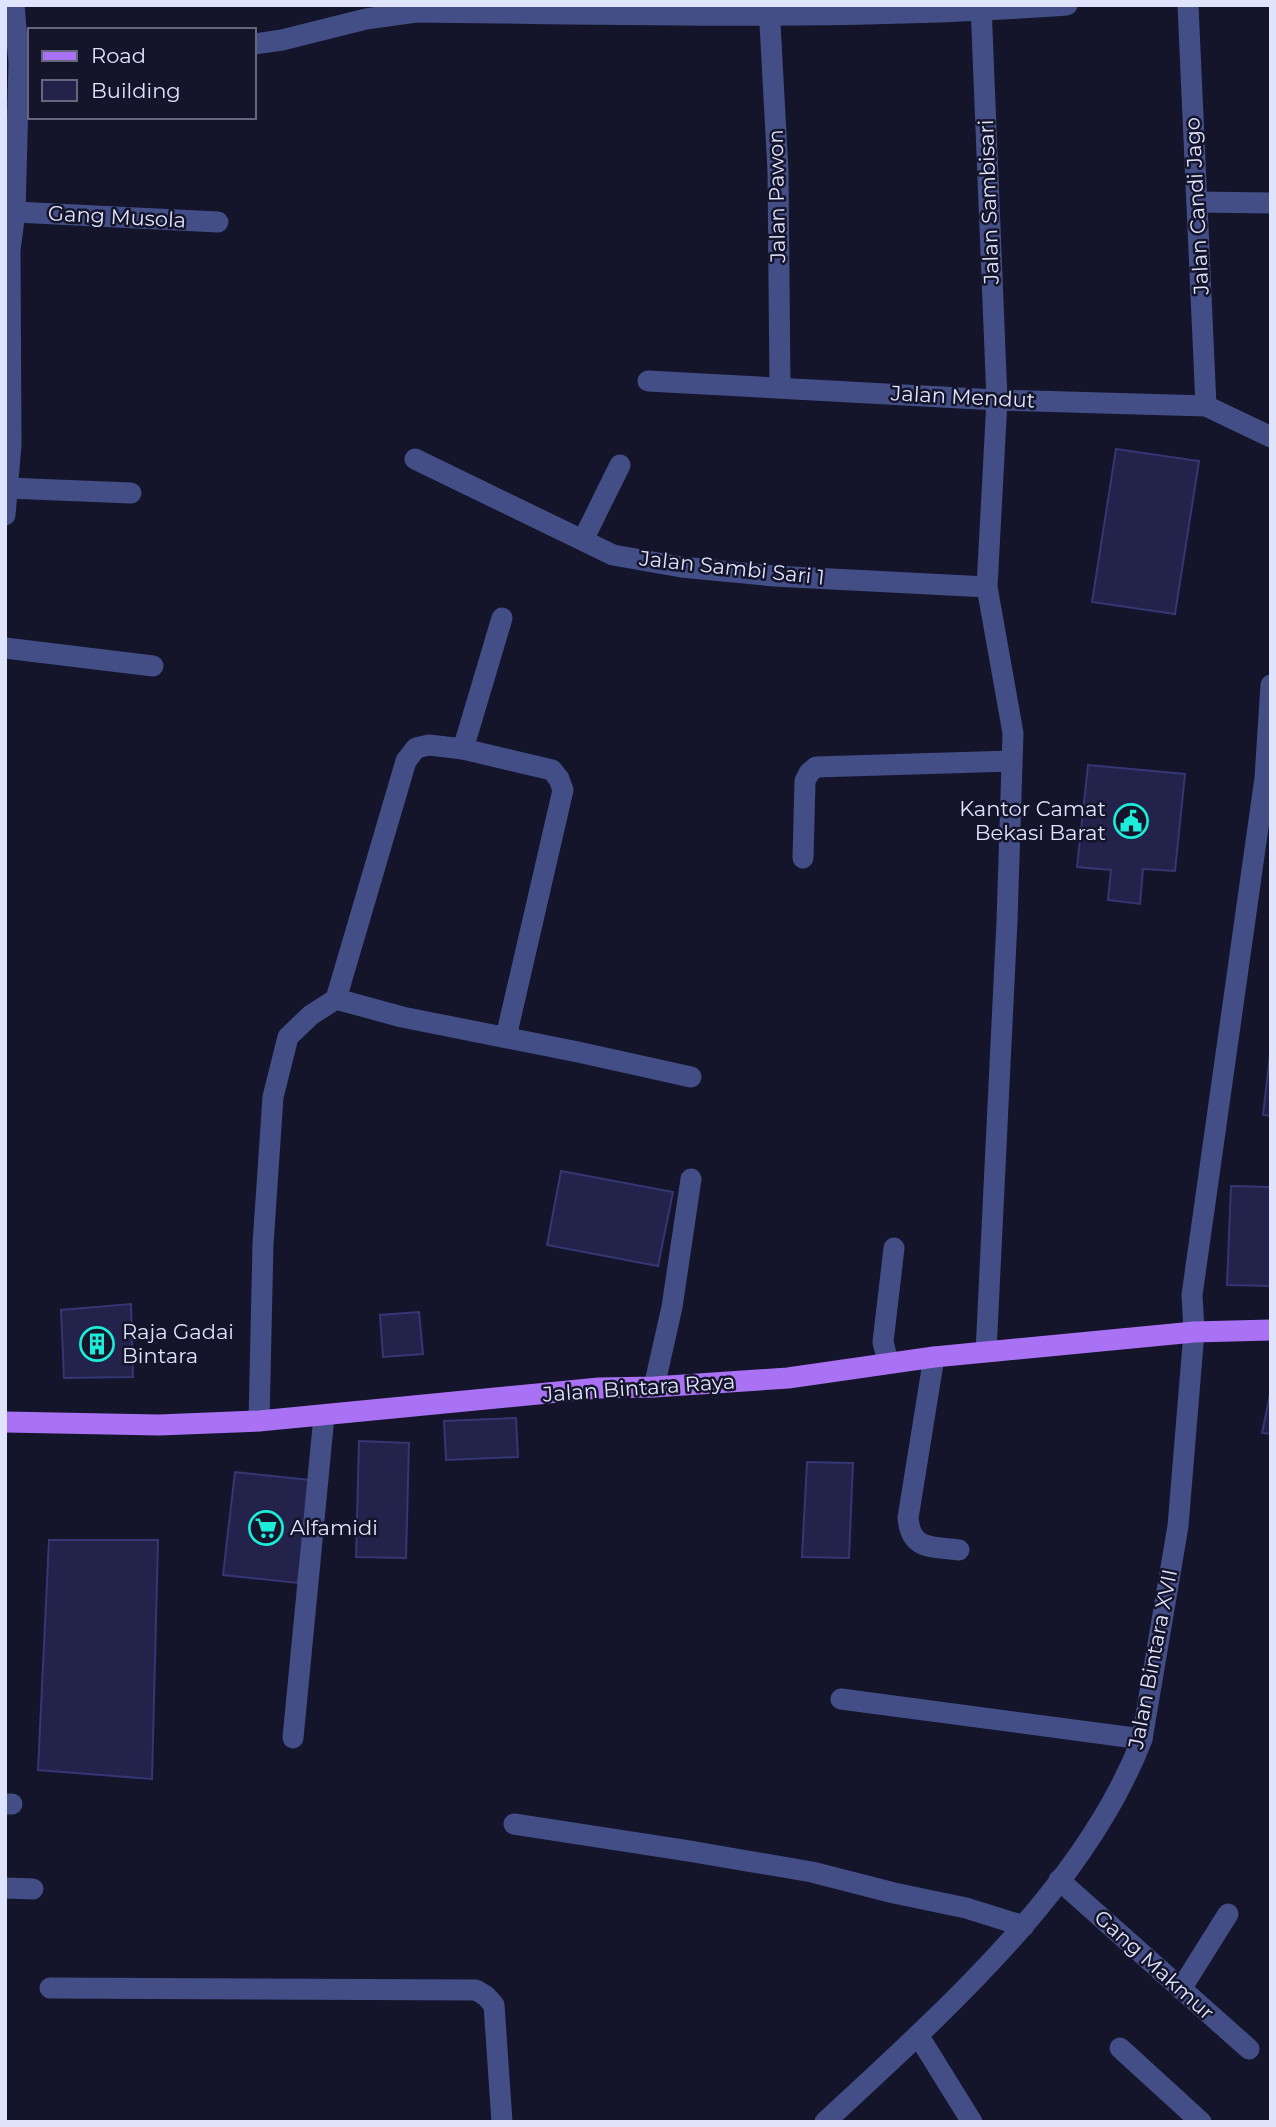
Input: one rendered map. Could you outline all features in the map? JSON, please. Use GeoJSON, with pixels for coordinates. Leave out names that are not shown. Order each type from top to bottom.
{"type":"FeatureCollection","features":[{"type":"Feature","properties":{"kind":"main road","name":"Jalan Bintara Raya"},"geometry":{"type":"LineString","coordinates":[[5,1422],[159,1425],[259,1421],[599,1388],[788,1378],[888,1362],[1194,1332],[1271,1330]]}},
{"type":"Feature","properties":{"kind":"street"},"geometry":{"type":"LineString","coordinates":[[5,515],[8,458],[8,250],[15,212],[24,62],[14,5]]}},
{"type":"Feature","properties":{"kind":"street"},"geometry":{"type":"LineString","coordinates":[[256,44],[366,19],[416,12],[1067,5]]}},
{"type":"Feature","properties":{"kind":"street","name":"Jalan Candi Jago"},"geometry":{"type":"LineString","coordinates":[[1188,5],[1206,406]]}},
{"type":"Feature","properties":{"kind":"street","name":"Jalan Sambisari"},"geometry":{"type":"LineString","coordinates":[[981,8],[997,400],[987,587],[1013,733],[1007,921],[986,1352]]}},
{"type":"Feature","properties":{"kind":"street","name":"Jalan Pawon"},"geometry":{"type":"LineString","coordinates":[[770,10],[778,171],[780,388]]}},
{"type":"Feature","properties":{"kind":"street"},"geometry":{"type":"LineString","coordinates":[[1197,202],[1271,203]]}},
{"type":"Feature","properties":{"kind":"street","name":"Gang Musola"},"geometry":{"type":"LineString","coordinates":[[15,212],[218,222]]}},
{"type":"Feature","properties":{"kind":"street","name":"Jalan Mendut"},"geometry":{"type":"LineString","coordinates":[[648,380],[997,400],[1206,406],[1271,437]]}},
{"type":"Feature","properties":{"kind":"street","name":"Jalan Sambi Sari 1"},"geometry":{"type":"LineString","coordinates":[[415,459],[613,555],[681,567],[774,576],[987,587]]}},
{"type":"Feature","properties":{"kind":"street"},"geometry":{"type":"LineString","coordinates":[[583,540],[620,465]]}},
{"type":"Feature","properties":{"kind":"street"},"geometry":{"type":"LineString","coordinates":[[7,488],[131,494]]}},
{"type":"Feature","properties":{"kind":"street"},"geometry":{"type":"LineString","coordinates":[[463,749],[502,618]]}},
{"type":"Feature","properties":{"kind":"street"},"geometry":{"type":"LineString","coordinates":[[5,648],[153,666]]}},
{"type":"Feature","properties":{"kind":"street","name":"Jalan Bintara XVII"},"geometry":{"type":"LineString","coordinates":[[825,2122],[918,2035],[1024,1926],[1084,1847],[1130,1770],[1142,1739],[1178,1526],[1194,1332],[1192,1295],[1265,778],[1271,685]]}},
{"type":"Feature","properties":{"kind":"street"},"geometry":{"type":"LineString","coordinates":[[259,1421],[263,1244],[273,1097],[288,1037],[310,1015],[336,999],[406,761],[416,748],[429,745],[463,749],[552,770],[563,790],[506,1037]]}},
{"type":"Feature","properties":{"kind":"street"},"geometry":{"type":"LineString","coordinates":[[803,858],[805,781],[816,767],[1011,761]]}},
{"type":"Feature","properties":{"kind":"street"},"geometry":{"type":"LineString","coordinates":[[336,999],[402,1017],[691,1077]]}},
{"type":"Feature","properties":{"kind":"street"},"geometry":{"type":"LineString","coordinates":[[654,1387],[672,1307],[691,1179]]}},
{"type":"Feature","properties":{"kind":"street"},"geometry":{"type":"LineString","coordinates":[[888,1362],[883,1342],[894,1248]]}},
{"type":"Feature","properties":{"kind":"street"},"geometry":{"type":"LineString","coordinates":[[934,1357],[908,1518],[909,1531],[915,1541],[959,1550]]}},
{"type":"Feature","properties":{"kind":"street"},"geometry":{"type":"LineString","coordinates":[[293,1738],[324,1416]]}},
{"type":"Feature","properties":{"kind":"street"},"geometry":{"type":"LineString","coordinates":[[841,1699],[1142,1739]]}},
{"type":"Feature","properties":{"kind":"street"},"geometry":{"type":"LineString","coordinates":[[514,1825],[812,1872],[966,1908],[1024,1926]]}},
{"type":"Feature","properties":{"kind":"street","name":"Gang Makmur"},"geometry":{"type":"LineString","coordinates":[[1059,1880],[1248,2049]]}},
{"type":"Feature","properties":{"kind":"street"},"geometry":{"type":"LineString","coordinates":[[5,1888],[33,1889]]}},
{"type":"Feature","properties":{"kind":"street"},"geometry":{"type":"LineString","coordinates":[[1181,1989],[1227,1914]]}},
{"type":"Feature","properties":{"kind":"street"},"geometry":{"type":"LineString","coordinates":[[50,1987],[476,1990],[494,2005],[502,2122]]}},
{"type":"Feature","properties":{"kind":"street"},"geometry":{"type":"LineString","coordinates":[[918,2035],[972,2122]]}},
{"type":"Feature","properties":{"kind":"street"},"geometry":{"type":"LineString","coordinates":[[1120,2048],[1194,2120]]}},
{"type":"Feature","properties":{"kind":"building"},"geometry":{"type":"Polygon","coordinates":[[[1116,449],[1199,461],[1175,614],[1092,602],[1116,449]]]}},
{"type":"Feature","properties":{"kind":"building","name":"Kantor Camat Bekasi Barat"},"geometry":{"type":"Polygon","coordinates":[[[1088,765],[1185,774],[1175,871],[1143,869],[1140,904],[1108,900],[1111,870],[1077,867],[1088,765]]]}},
{"type":"Feature","properties":{"kind":"building"},"geometry":{"type":"Polygon","coordinates":[[[1271,1046],[1271,1116],[1263,1115],[1271,1046]]]}},
{"type":"Feature","properties":{"kind":"building"},"geometry":{"type":"Polygon","coordinates":[[[561,1171],[673,1192],[658,1266],[547,1245],[561,1171]]]}},
{"type":"Feature","properties":{"kind":"building"},"geometry":{"type":"Polygon","coordinates":[[[1231,1186],[1271,1187],[1271,1286],[1227,1285],[1231,1186]]]}},
{"type":"Feature","properties":{"kind":"building","name":"Raja Gadai Bintara"},"geometry":{"type":"Polygon","coordinates":[[[131,1304],[133,1377],[64,1378],[61,1310],[131,1304]]]}},
{"type":"Feature","properties":{"kind":"building"},"geometry":{"type":"Polygon","coordinates":[[[419,1312],[423,1354],[383,1357],[380,1315],[419,1312]]]}},
{"type":"Feature","properties":{"kind":"building"},"geometry":{"type":"Polygon","coordinates":[[[1271,1390],[1271,1434],[1262,1433],[1271,1390]]]}},
{"type":"Feature","properties":{"kind":"building"},"geometry":{"type":"Polygon","coordinates":[[[516,1418],[518,1457],[446,1460],[444,1421],[516,1418]]]}},
{"type":"Feature","properties":{"kind":"building"},"geometry":{"type":"Polygon","coordinates":[[[359,1441],[409,1443],[406,1558],[356,1557],[359,1441]]]}},
{"type":"Feature","properties":{"kind":"building"},"geometry":{"type":"Polygon","coordinates":[[[807,1462],[853,1463],[849,1558],[802,1557],[807,1462]]]}},
{"type":"Feature","properties":{"kind":"building","name":"Alfamidi"},"geometry":{"type":"Polygon","coordinates":[[[235,1472],[309,1480],[298,1583],[223,1575],[235,1472]]]}},
{"type":"Feature","properties":{"kind":"building"},"geometry":{"type":"Polygon","coordinates":[[[49,1540],[158,1540],[152,1779],[38,1770],[49,1540]]]}},
{"type":"Feature","properties":{"kind":"place","name":"Kantor Camat Bekasi Barat"},"geometry":{"type":"Point","coordinates":[1131,821]}},
{"type":"Feature","properties":{"kind":"place","name":"Raja Gadai Bintara"},"geometry":{"type":"Point","coordinates":[97,1344]}},
{"type":"Feature","properties":{"kind":"place","name":"Alfamidi"},"geometry":{"type":"Point","coordinates":[266,1528]}}]}
